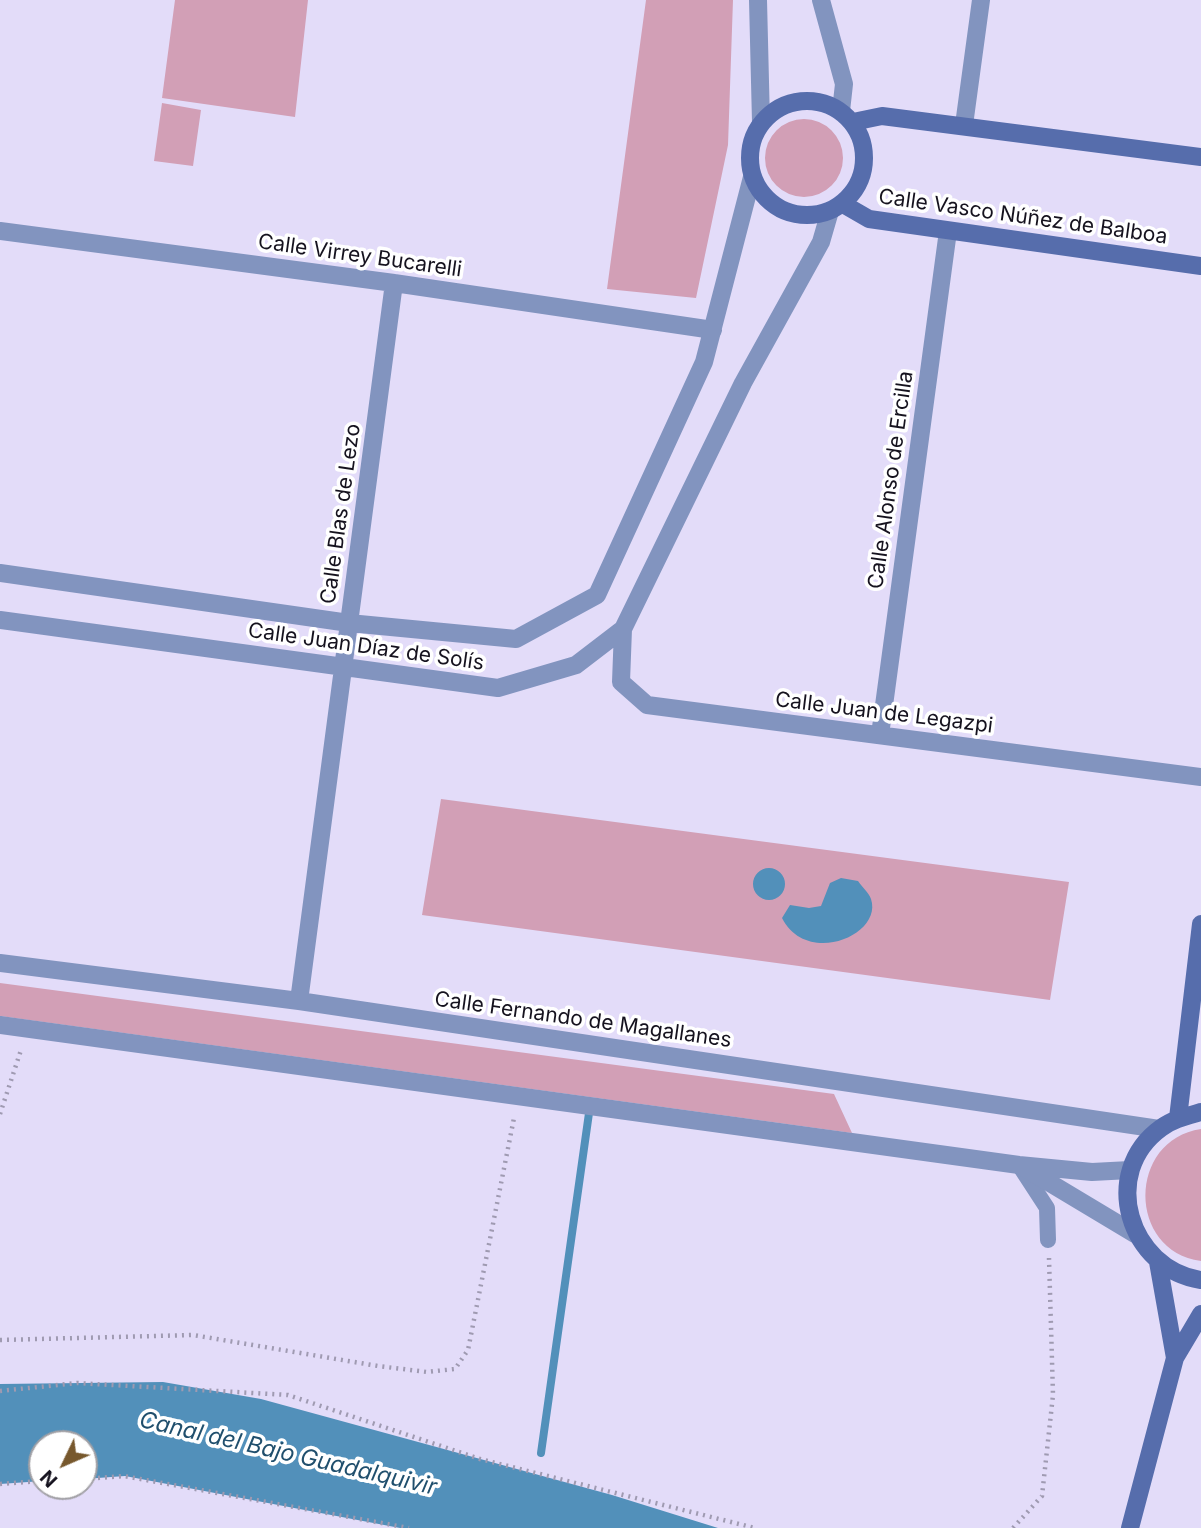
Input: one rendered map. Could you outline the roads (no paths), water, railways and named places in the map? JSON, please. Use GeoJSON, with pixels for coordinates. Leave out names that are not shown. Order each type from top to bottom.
{"type":"FeatureCollection","features":[{"type":"Feature","properties":{"kind":"street"},"geometry":{"type":"LineString","coordinates":[[752,177],[750,149],[761,122],[758,0]]}},
{"type":"Feature","properties":{"kind":"street","name":"Calle Vasco Núñez de Balboa"},"geometry":{"type":"LineString","coordinates":[[821,0],[844,84],[847,117],[865,150],[861,180],[836,208]]}},
{"type":"Feature","properties":{"kind":"street"},"geometry":{"type":"LineString","coordinates":[[964,125],[981,0]]}},
{"type":"Feature","properties":{"kind":"street"},"geometry":{"type":"LineString","coordinates":[[761,122],[784,104],[814,100],[847,117],[882,116],[964,125],[1201,157]]}},
{"type":"Feature","properties":{"kind":"street","name":"Calle Vasco Núñez de Balboa"},"geometry":{"type":"LineString","coordinates":[[752,177],[770,203],[799,215],[836,208],[869,219],[1201,266]]}},
{"type":"Feature","properties":{"kind":"street","name":"Calle Juan Díaz de Solís"},"geometry":{"type":"LineString","coordinates":[[0,573],[349,623],[516,639],[597,595],[704,362],[752,177]]}},
{"type":"Feature","properties":{"kind":"street","name":"Calle Juan Díaz de Solís"},"geometry":{"type":"LineString","coordinates":[[0,620],[498,688],[576,664],[622,629],[743,383],[821,242],[836,208]]}},
{"type":"Feature","properties":{"kind":"street","name":"Calle Virrey Bucarelli"},"geometry":{"type":"LineString","coordinates":[[0,231],[394,283],[713,330]]}},
{"type":"Feature","properties":{"kind":"street","name":"Calle Alonso de Ercilla"},"geometry":{"type":"LineString","coordinates":[[880,735],[948,231]]}},
{"type":"Feature","properties":{"kind":"street","name":"Calle Blas de Lezo"},"geometry":{"type":"LineString","coordinates":[[299,1001],[394,283]]}},
{"type":"Feature","properties":{"kind":"street","name":"Calle Juan de Legazpi"},"geometry":{"type":"LineString","coordinates":[[622,629],[621,682],[647,705],[1201,777]]}},
{"type":"Feature","properties":{"kind":"street"},"geometry":{"type":"LineString","coordinates":[[1178,1118],[1201,924]]}},
{"type":"Feature","properties":{"kind":"street","name":"Calle Fernando de Magallanes"},"geometry":{"type":"LineString","coordinates":[[0,963],[299,1001],[1160,1129]]}},
{"type":"Feature","properties":{"kind":"street"},"geometry":{"type":"LineString","coordinates":[[0,1025],[1019,1165],[1092,1172],[1130,1170]]}},
{"type":"Feature","properties":{"kind":"street"},"geometry":{"type":"LineString","coordinates":[[1135,1234],[1128,1213],[1126,1192],[1130,1170],[1142,1147],[1160,1129],[1178,1118],[1201,1112]]}},
{"type":"Feature","properties":{"kind":"street"},"geometry":{"type":"LineString","coordinates":[[1019,1165],[1135,1234],[1158,1262],[1177,1274],[1201,1280]]}},
{"type":"Feature","properties":{"kind":"street"},"geometry":{"type":"LineString","coordinates":[[1158,1262],[1175,1358]]}},
{"type":"Feature","properties":{"kind":"street"},"geometry":{"type":"LineString","coordinates":[[1130,1528],[1175,1358],[1201,1314]]}},
{"type":"Feature","properties":{"kind":"lane"},"geometry":{"type":"LineString","coordinates":[[1019,1165],[1047,1208],[1048,1240]]}},
{"type":"Feature","properties":{"kind":"water"},"geometry":{"type":"Polygon","coordinates":[[[769,868],[781,872],[785,884],[781,896],[769,900],[757,896],[753,884],[757,872],[769,868]]]}},
{"type":"Feature","properties":{"kind":"water"},"geometry":{"type":"Polygon","coordinates":[[[841,878],[858,881],[870,897],[872,912],[866,924],[855,934],[824,943],[808,941],[793,933],[782,918],[790,905],[809,908],[821,906],[830,883],[841,878]]]}},
{"type":"Feature","properties":{"kind":"water","name":"Canal del Bajo Guadalquivir"},"geometry":{"type":"Polygon","coordinates":[[[163,1382],[261,1399],[612,1495],[718,1528],[400,1528],[125,1476],[98,1478],[98,1430],[28,1430],[28,1482],[0,1484],[0,1384],[163,1382]]]}},
{"type":"Feature","properties":{"kind":"waterway"},"geometry":{"type":"LineString","coordinates":[[541,1453],[590,1106]]}}]}
